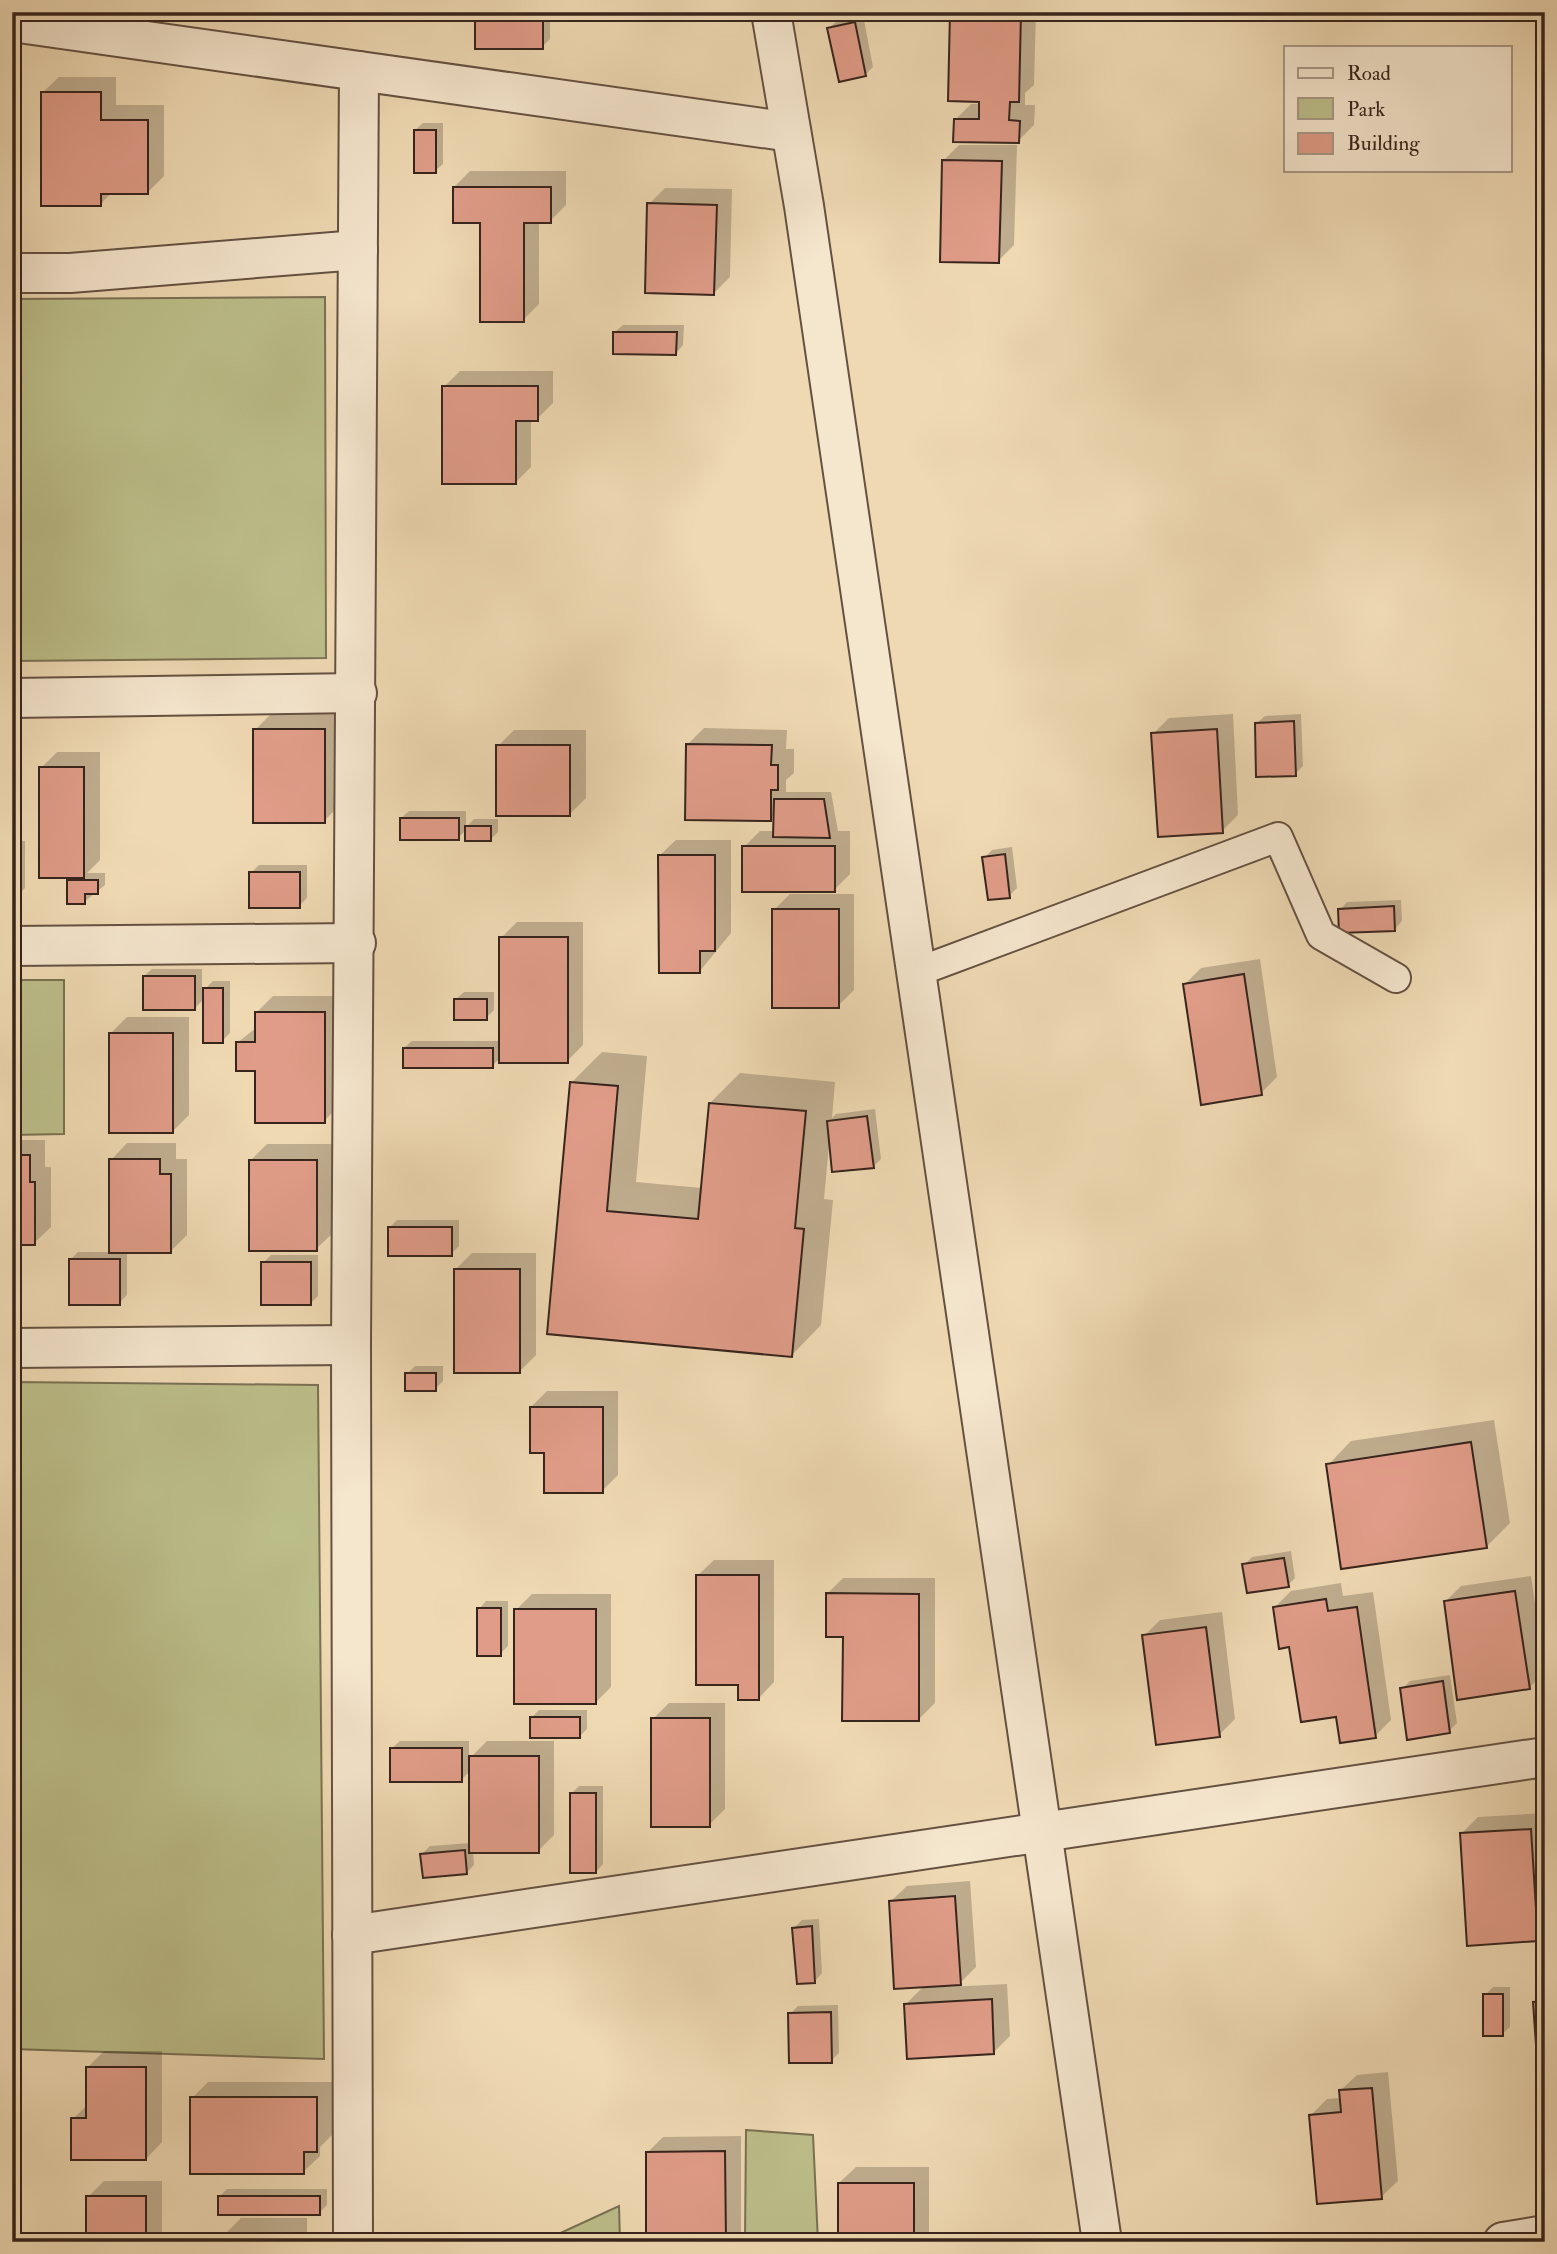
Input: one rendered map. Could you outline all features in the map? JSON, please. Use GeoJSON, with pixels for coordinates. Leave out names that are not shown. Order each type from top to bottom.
{"type":"FeatureCollection","features":[{"type":"Feature","properties":{"kind":"street"},"geometry":{"type":"LineString","coordinates":[[771,12],[916,972],[1102,2242]]}},
{"type":"Feature","properties":{"kind":"street"},"geometry":{"type":"LineString","coordinates":[[12,22],[791,132]]}},
{"type":"Feature","properties":{"kind":"street"},"geometry":{"type":"LineString","coordinates":[[353,2242],[352,1345],[359,71]]}},
{"type":"Feature","properties":{"kind":"street"},"geometry":{"type":"LineString","coordinates":[[12,273],[70,273],[358,250]]}},
{"type":"Feature","properties":{"kind":"street"},"geometry":{"type":"LineString","coordinates":[[12,698],[357,693]]}},
{"type":"Feature","properties":{"kind":"street"},"geometry":{"type":"LineString","coordinates":[[12,946],[356,943]]}},
{"type":"Feature","properties":{"kind":"street"},"geometry":{"type":"LineString","coordinates":[[12,1348],[352,1345]]}},
{"type":"Feature","properties":{"kind":"street"},"geometry":{"type":"LineString","coordinates":[[352,1935],[1545,1757]]}},
{"type":"Feature","properties":{"kind":"street"},"geometry":{"type":"LineString","coordinates":[[1503,2242],[1545,2235]]}},
{"type":"Feature","properties":{"kind":"lane"},"geometry":{"type":"LineString","coordinates":[[916,972],[1278,836],[1321,935],[1396,978]]}},
{"type":"Feature","properties":{"kind":"green space"},"geometry":{"type":"Polygon","coordinates":[[[325,297],[326,658],[12,661],[12,299],[325,297]]]}},
{"type":"Feature","properties":{"kind":"green space"},"geometry":{"type":"Polygon","coordinates":[[[12,980],[64,980],[64,1134],[12,1135],[12,980]]]}},
{"type":"Feature","properties":{"kind":"green space"},"geometry":{"type":"Polygon","coordinates":[[[12,1382],[318,1385],[324,2059],[12,2049],[12,1382]]]}},
{"type":"Feature","properties":{"kind":"green space"},"geometry":{"type":"Polygon","coordinates":[[[746,2130],[813,2135],[818,2242],[745,2242],[746,2130]]]}},
{"type":"Feature","properties":{"kind":"green space"},"geometry":{"type":"Polygon","coordinates":[[[619,2206],[620,2242],[541,2242],[619,2206]]]}},
{"type":"Feature","properties":{"kind":"green space"},"geometry":{"type":"Polygon","coordinates":[[[399,2235],[506,2242],[399,2242],[399,2235]]]}},
{"type":"Feature","properties":{"kind":"building"},"geometry":{"type":"Polygon","coordinates":[[[475,12],[543,12],[543,49],[475,49],[475,12]]]}},
{"type":"Feature","properties":{"kind":"building"},"geometry":{"type":"Polygon","coordinates":[[[950,12],[1021,12],[1019,102],[1010,102],[1009,120],[1020,121],[1019,143],[953,142],[954,119],[979,119],[979,102],[948,101],[950,12]]]}},
{"type":"Feature","properties":{"kind":"building"},"geometry":{"type":"Polygon","coordinates":[[[855,22],[866,76],[839,82],[827,28],[855,22]]]}},
{"type":"Feature","properties":{"kind":"building"},"geometry":{"type":"Polygon","coordinates":[[[41,92],[101,92],[101,120],[148,120],[148,194],[101,194],[101,206],[41,206],[41,92]]]}},
{"type":"Feature","properties":{"kind":"building"},"geometry":{"type":"Polygon","coordinates":[[[414,130],[436,130],[436,173],[414,173],[414,130]]]}},
{"type":"Feature","properties":{"kind":"building"},"geometry":{"type":"Polygon","coordinates":[[[942,160],[1002,161],[999,263],[940,262],[942,160]]]}},
{"type":"Feature","properties":{"kind":"building"},"geometry":{"type":"Polygon","coordinates":[[[453,187],[551,187],[551,223],[524,223],[524,322],[480,322],[480,223],[453,223],[453,187]]]}},
{"type":"Feature","properties":{"kind":"building"},"geometry":{"type":"Polygon","coordinates":[[[647,203],[717,205],[714,295],[645,293],[647,203]]]}},
{"type":"Feature","properties":{"kind":"building"},"geometry":{"type":"Polygon","coordinates":[[[613,332],[677,332],[676,355],[613,354],[613,332]]]}},
{"type":"Feature","properties":{"kind":"building"},"geometry":{"type":"Polygon","coordinates":[[[442,386],[538,386],[538,421],[516,421],[516,484],[442,484],[442,386]]]}},
{"type":"Feature","properties":{"kind":"building"},"geometry":{"type":"Polygon","coordinates":[[[1294,721],[1296,776],[1256,777],[1255,723],[1294,721]]]}},
{"type":"Feature","properties":{"kind":"building"},"geometry":{"type":"Polygon","coordinates":[[[253,729],[325,729],[325,823],[253,823],[253,729]]]}},
{"type":"Feature","properties":{"kind":"building"},"geometry":{"type":"Polygon","coordinates":[[[1217,729],[1223,833],[1158,837],[1151,733],[1217,729]]]}},
{"type":"Feature","properties":{"kind":"building"},"geometry":{"type":"Polygon","coordinates":[[[686,744],[772,745],[771,765],[778,765],[778,790],[771,790],[771,821],[685,820],[686,744]]]}},
{"type":"Feature","properties":{"kind":"building"},"geometry":{"type":"Polygon","coordinates":[[[496,745],[570,745],[570,816],[496,816],[496,745]]]}},
{"type":"Feature","properties":{"kind":"building"},"geometry":{"type":"Polygon","coordinates":[[[39,767],[84,767],[84,878],[39,878],[39,767]]]}},
{"type":"Feature","properties":{"kind":"building"},"geometry":{"type":"Polygon","coordinates":[[[774,799],[824,799],[830,838],[773,837],[774,799]]]}},
{"type":"Feature","properties":{"kind":"building"},"geometry":{"type":"Polygon","coordinates":[[[400,818],[459,818],[459,840],[400,840],[400,818]]]}},
{"type":"Feature","properties":{"kind":"building"},"geometry":{"type":"Polygon","coordinates":[[[465,826],[491,826],[491,841],[465,841],[465,826]]]}},
{"type":"Feature","properties":{"kind":"building"},"geometry":{"type":"Polygon","coordinates":[[[742,846],[835,846],[835,892],[742,892],[742,846]]]}},
{"type":"Feature","properties":{"kind":"building"},"geometry":{"type":"Polygon","coordinates":[[[12,848],[17,848],[17,898],[12,898],[12,848]]]}},
{"type":"Feature","properties":{"kind":"building"},"geometry":{"type":"Polygon","coordinates":[[[1005,854],[1010,898],[988,900],[982,857],[1005,854]]]}},
{"type":"Feature","properties":{"kind":"building"},"geometry":{"type":"Polygon","coordinates":[[[658,855],[715,855],[715,951],[700,951],[700,973],[659,973],[658,855]]]}},
{"type":"Feature","properties":{"kind":"building"},"geometry":{"type":"Polygon","coordinates":[[[249,872],[300,872],[300,908],[249,908],[249,872]]]}},
{"type":"Feature","properties":{"kind":"building"},"geometry":{"type":"Polygon","coordinates":[[[67,880],[98,880],[98,894],[85,894],[85,904],[67,904],[67,880]]]}},
{"type":"Feature","properties":{"kind":"building"},"geometry":{"type":"Polygon","coordinates":[[[1394,906],[1395,931],[1339,933],[1338,909],[1394,906]]]}},
{"type":"Feature","properties":{"kind":"building"},"geometry":{"type":"Polygon","coordinates":[[[772,909],[839,909],[839,1008],[772,1008],[772,909]]]}},
{"type":"Feature","properties":{"kind":"building"},"geometry":{"type":"Polygon","coordinates":[[[499,937],[568,937],[568,1063],[499,1063],[499,937]]]}},
{"type":"Feature","properties":{"kind":"building"},"geometry":{"type":"Polygon","coordinates":[[[1244,974],[1262,1095],[1201,1105],[1183,984],[1244,974]]]}},
{"type":"Feature","properties":{"kind":"building"},"geometry":{"type":"Polygon","coordinates":[[[143,976],[195,976],[195,1010],[143,1010],[143,976]]]}},
{"type":"Feature","properties":{"kind":"building"},"geometry":{"type":"Polygon","coordinates":[[[203,988],[223,988],[223,1043],[203,1043],[203,988]]]}},
{"type":"Feature","properties":{"kind":"building"},"geometry":{"type":"Polygon","coordinates":[[[454,999],[487,999],[487,1020],[454,1020],[454,999]]]}},
{"type":"Feature","properties":{"kind":"building"},"geometry":{"type":"Polygon","coordinates":[[[255,1012],[325,1012],[325,1123],[255,1123],[255,1071],[236,1071],[236,1042],[255,1042],[255,1012]]]}},
{"type":"Feature","properties":{"kind":"building"},"geometry":{"type":"Polygon","coordinates":[[[109,1033],[173,1033],[173,1133],[109,1133],[109,1033]]]}},
{"type":"Feature","properties":{"kind":"building"},"geometry":{"type":"Polygon","coordinates":[[[403,1048],[493,1048],[493,1068],[403,1068],[403,1048]]]}},
{"type":"Feature","properties":{"kind":"building"},"geometry":{"type":"Polygon","coordinates":[[[570,1082],[618,1086],[607,1211],[698,1219],[709,1103],[806,1111],[795,1228],[804,1229],[792,1357],[547,1334],[570,1082]]]}},
{"type":"Feature","properties":{"kind":"building"},"geometry":{"type":"Polygon","coordinates":[[[867,1116],[874,1168],[832,1172],[827,1121],[867,1116]]]}},
{"type":"Feature","properties":{"kind":"building"},"geometry":{"type":"Polygon","coordinates":[[[12,1155],[30,1155],[30,1182],[35,1182],[35,1245],[12,1245],[12,1155]]]}},
{"type":"Feature","properties":{"kind":"building"},"geometry":{"type":"Polygon","coordinates":[[[109,1159],[160,1159],[160,1174],[171,1174],[171,1253],[109,1253],[109,1159]]]}},
{"type":"Feature","properties":{"kind":"building"},"geometry":{"type":"Polygon","coordinates":[[[249,1160],[317,1160],[317,1251],[249,1251],[249,1160]]]}},
{"type":"Feature","properties":{"kind":"building"},"geometry":{"type":"Polygon","coordinates":[[[388,1227],[452,1227],[452,1256],[388,1256],[388,1227]]]}},
{"type":"Feature","properties":{"kind":"building"},"geometry":{"type":"Polygon","coordinates":[[[69,1259],[120,1259],[120,1305],[69,1305],[69,1259]]]}},
{"type":"Feature","properties":{"kind":"building"},"geometry":{"type":"Polygon","coordinates":[[[261,1262],[311,1262],[311,1305],[261,1305],[261,1262]]]}},
{"type":"Feature","properties":{"kind":"building"},"geometry":{"type":"Polygon","coordinates":[[[454,1269],[520,1269],[520,1373],[454,1373],[454,1269]]]}},
{"type":"Feature","properties":{"kind":"building"},"geometry":{"type":"Polygon","coordinates":[[[405,1373],[436,1373],[436,1391],[405,1391],[405,1373]]]}},
{"type":"Feature","properties":{"kind":"building"},"geometry":{"type":"Polygon","coordinates":[[[530,1407],[603,1407],[603,1493],[544,1493],[544,1453],[530,1453],[530,1407]]]}},
{"type":"Feature","properties":{"kind":"building"},"geometry":{"type":"Polygon","coordinates":[[[1471,1442],[1487,1548],[1341,1569],[1326,1464],[1471,1442]]]}},
{"type":"Feature","properties":{"kind":"building"},"geometry":{"type":"Polygon","coordinates":[[[1284,1558],[1289,1587],[1247,1593],[1242,1564],[1284,1558]]]}},
{"type":"Feature","properties":{"kind":"building"},"geometry":{"type":"Polygon","coordinates":[[[696,1575],[759,1575],[759,1700],[738,1700],[738,1685],[696,1685],[696,1575]]]}},
{"type":"Feature","properties":{"kind":"building"},"geometry":{"type":"Polygon","coordinates":[[[1515,1591],[1530,1689],[1457,1700],[1444,1601],[1515,1591]]]}},
{"type":"Feature","properties":{"kind":"building"},"geometry":{"type":"Polygon","coordinates":[[[826,1593],[919,1594],[919,1721],[842,1721],[843,1637],[826,1637],[826,1593]]]}},
{"type":"Feature","properties":{"kind":"building"},"geometry":{"type":"Polygon","coordinates":[[[1326,1599],[1328,1611],[1357,1607],[1376,1738],[1340,1743],[1336,1717],[1301,1722],[1289,1647],[1279,1649],[1273,1607],[1326,1599]]]}},
{"type":"Feature","properties":{"kind":"building"},"geometry":{"type":"Polygon","coordinates":[[[477,1608],[501,1608],[501,1656],[477,1656],[477,1608]]]}},
{"type":"Feature","properties":{"kind":"building"},"geometry":{"type":"Polygon","coordinates":[[[514,1609],[596,1609],[596,1704],[514,1704],[514,1609]]]}},
{"type":"Feature","properties":{"kind":"building"},"geometry":{"type":"Polygon","coordinates":[[[1206,1627],[1220,1737],[1156,1745],[1142,1635],[1206,1627]]]}},
{"type":"Feature","properties":{"kind":"building"},"geometry":{"type":"Polygon","coordinates":[[[1443,1681],[1450,1733],[1407,1740],[1400,1688],[1443,1681]]]}},
{"type":"Feature","properties":{"kind":"building"},"geometry":{"type":"Polygon","coordinates":[[[530,1717],[580,1717],[580,1738],[530,1738],[530,1717]]]}},
{"type":"Feature","properties":{"kind":"building"},"geometry":{"type":"Polygon","coordinates":[[[651,1718],[710,1718],[710,1827],[651,1827],[651,1718]]]}},
{"type":"Feature","properties":{"kind":"building"},"geometry":{"type":"Polygon","coordinates":[[[390,1748],[462,1748],[462,1782],[390,1782],[390,1748]]]}},
{"type":"Feature","properties":{"kind":"building"},"geometry":{"type":"Polygon","coordinates":[[[469,1756],[539,1756],[539,1853],[469,1853],[469,1756]]]}},
{"type":"Feature","properties":{"kind":"building"},"geometry":{"type":"Polygon","coordinates":[[[570,1793],[596,1793],[596,1873],[570,1873],[570,1793]]]}},
{"type":"Feature","properties":{"kind":"building"},"geometry":{"type":"Polygon","coordinates":[[[1531,1829],[1538,1941],[1467,1946],[1460,1833],[1531,1829]]]}},
{"type":"Feature","properties":{"kind":"building"},"geometry":{"type":"Polygon","coordinates":[[[465,1850],[467,1874],[423,1878],[420,1854],[465,1850]]]}},
{"type":"Feature","properties":{"kind":"building"},"geometry":{"type":"Polygon","coordinates":[[[955,1896],[961,1985],[894,1989],[889,1901],[955,1896]]]}},
{"type":"Feature","properties":{"kind":"building"},"geometry":{"type":"Polygon","coordinates":[[[812,1926],[815,1983],[797,1984],[792,1928],[812,1926]]]}},
{"type":"Feature","properties":{"kind":"building"},"geometry":{"type":"Polygon","coordinates":[[[1483,1994],[1503,1994],[1503,2036],[1483,2036],[1483,1994]]]}},
{"type":"Feature","properties":{"kind":"building"},"geometry":{"type":"Polygon","coordinates":[[[992,1999],[994,2054],[907,2059],[904,2004],[992,1999]]]}},
{"type":"Feature","properties":{"kind":"building"},"geometry":{"type":"Polygon","coordinates":[[[1545,2001],[1545,2044],[1536,2045],[1533,2002],[1545,2001]]]}},
{"type":"Feature","properties":{"kind":"building"},"geometry":{"type":"Polygon","coordinates":[[[831,2012],[832,2063],[789,2063],[788,2013],[831,2012]]]}},
{"type":"Feature","properties":{"kind":"building"},"geometry":{"type":"Polygon","coordinates":[[[86,2067],[146,2067],[146,2160],[71,2160],[71,2118],[86,2118],[86,2067]]]}},
{"type":"Feature","properties":{"kind":"building"},"geometry":{"type":"Polygon","coordinates":[[[1372,2088],[1382,2199],[1317,2204],[1309,2115],[1341,2112],[1339,2090],[1372,2088]]]}},
{"type":"Feature","properties":{"kind":"building"},"geometry":{"type":"Polygon","coordinates":[[[190,2097],[317,2097],[317,2152],[304,2152],[304,2174],[190,2174],[190,2097]]]}},
{"type":"Feature","properties":{"kind":"building"},"geometry":{"type":"Polygon","coordinates":[[[725,2151],[726,2242],[646,2242],[646,2152],[725,2151]]]}},
{"type":"Feature","properties":{"kind":"building"},"geometry":{"type":"Polygon","coordinates":[[[838,2183],[914,2183],[914,2242],[838,2242],[838,2183]]]}},
{"type":"Feature","properties":{"kind":"building"},"geometry":{"type":"Polygon","coordinates":[[[86,2196],[146,2196],[146,2242],[86,2242],[86,2196]]]}},
{"type":"Feature","properties":{"kind":"building"},"geometry":{"type":"Polygon","coordinates":[[[218,2196],[320,2196],[320,2215],[218,2215],[218,2196]]]}},
{"type":"Feature","properties":{"kind":"building"},"geometry":{"type":"Polygon","coordinates":[[[223,2234],[292,2234],[292,2242],[223,2242],[223,2234]]]}}]}
